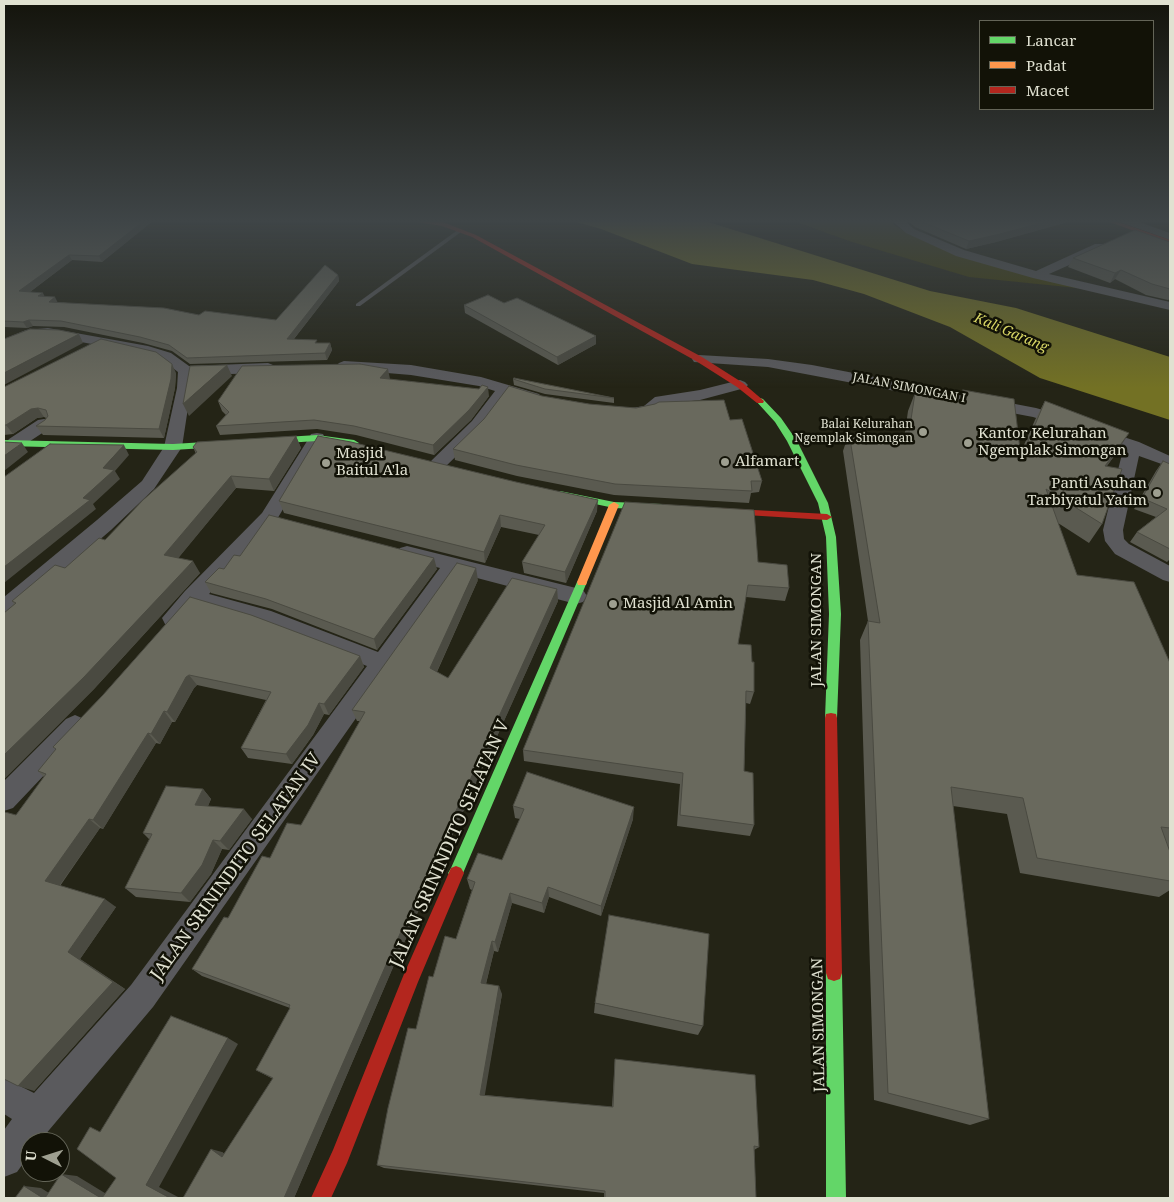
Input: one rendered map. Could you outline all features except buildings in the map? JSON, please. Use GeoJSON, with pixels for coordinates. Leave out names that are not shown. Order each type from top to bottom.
{"type":"FeatureCollection","features":[{"type":"Feature","properties":{"kind":"main road","name":"JALAN SIMONGAN"},"geometry":{"type":"LineString","coordinates":[[547,276],[699,359],[740,385],[756,398],[778,420],[792,441],[816,487],[827,517],[831,537],[835,614],[831,715],[836,1198]]}},
{"type":"Feature","properties":{"kind":"main road"},"geometry":{"type":"LineString","coordinates":[[9,443],[173,447],[317,438],[364,446]]}},
{"type":"Feature","properties":{"kind":"main road"},"geometry":{"type":"LineString","coordinates":[[546,490],[614,505],[672,508]]}},
{"type":"Feature","properties":{"kind":"main road","name":"JALAN SRININDITO SELATAN V"},"geometry":{"type":"LineString","coordinates":[[321,1198],[340,1156],[410,980],[614,505]]}},
{"type":"Feature","properties":{"kind":"main road"},"geometry":{"type":"LineString","coordinates":[[701,510],[827,517]]}},
{"type":"Feature","properties":{"kind":"street"},"geometry":{"type":"LineString","coordinates":[[1046,276],[1170,306]]}},
{"type":"Feature","properties":{"kind":"street"},"geometry":{"type":"LineString","coordinates":[[8,339],[33,332],[48,332],[103,341],[166,356],[186,371],[284,368]]}},
{"type":"Feature","properties":{"kind":"street"},"geometry":{"type":"LineString","coordinates":[[78,354],[103,341]]}},
{"type":"Feature","properties":{"kind":"street","name":"JALAN SIMONGAN I"},"geometry":{"type":"LineString","coordinates":[[699,359],[768,363],[1036,413],[1133,446],[1170,462]]}},
{"type":"Feature","properties":{"kind":"street"},"geometry":{"type":"LineString","coordinates":[[333,366],[385,367],[411,370],[505,388],[548,401]]}},
{"type":"Feature","properties":{"kind":"street"},"geometry":{"type":"LineString","coordinates":[[4,609],[104,526],[148,485],[173,447],[185,388],[186,371]]}},
{"type":"Feature","properties":{"kind":"street"},"geometry":{"type":"LineString","coordinates":[[613,410],[644,412],[651,410],[662,400],[700,395],[740,385]]}},
{"type":"Feature","properties":{"kind":"street"},"geometry":{"type":"LineString","coordinates":[[437,465],[478,425],[505,388]]}},
{"type":"Feature","properties":{"kind":"street"},"geometry":{"type":"LineString","coordinates":[[9,443],[44,424]]}},
{"type":"Feature","properties":{"kind":"street"},"geometry":{"type":"LineString","coordinates":[[160,632],[192,597],[278,519],[317,438]]}},
{"type":"Feature","properties":{"kind":"street"},"geometry":{"type":"LineString","coordinates":[[32,460],[53,445]]}},
{"type":"Feature","properties":{"kind":"street"},"geometry":{"type":"LineString","coordinates":[[1133,446],[1113,530],[1115,541],[1122,548],[1170,575]]}},
{"type":"Feature","properties":{"kind":"street"},"geometry":{"type":"LineString","coordinates":[[390,548],[576,596]]}},
{"type":"Feature","properties":{"kind":"street","name":"JALAN SRININDITO SELATAN IV"},"geometry":{"type":"LineString","coordinates":[[4,1159],[38,1116],[142,996],[454,564]]}},
{"type":"Feature","properties":{"kind":"street"},"geometry":{"type":"LineString","coordinates":[[192,597],[263,617],[383,663]]}},
{"type":"Feature","properties":{"kind":"street"},"geometry":{"type":"LineString","coordinates":[[4,799],[90,710]]}},
{"type":"Feature","properties":{"kind":"street"},"geometry":{"type":"LineString","coordinates":[[4,1095],[38,1116]]}},
{"type":"Feature","properties":{"kind":"lane"},"geometry":{"type":"LineString","coordinates":[[358,304],[397,276]]}},
{"type":"Feature","properties":{"kind":"shaded area"},"geometry":{"type":"Polygon","coordinates":[[[966,276],[1039,276],[1087,289],[966,276]]]}},
{"type":"Feature","properties":{"kind":"water","name":"Kali Garang"},"geometry":{"type":"Polygon","coordinates":[[[783,276],[882,276],[930,291],[1016,308],[1170,357],[1170,420],[1040,378],[950,327],[864,294],[813,280],[783,276]]]}},
{"type":"Feature","properties":{"kind":"traffic: fast"},"geometry":{"type":"LineString","coordinates":[[760,401],[778,420],[792,441],[823,503],[831,537],[835,614],[831,718]]}},
{"type":"Feature","properties":{"kind":"traffic: fast"},"geometry":{"type":"LineString","coordinates":[[4,443],[173,447],[317,438],[354,443]]}},
{"type":"Feature","properties":{"kind":"traffic: fast"},"geometry":{"type":"LineString","coordinates":[[560,494],[614,505],[661,507]]}},
{"type":"Feature","properties":{"kind":"traffic: fast"},"geometry":{"type":"LineString","coordinates":[[456,873],[582,582]]}},
{"type":"Feature","properties":{"kind":"traffic: fast"},"geometry":{"type":"LineString","coordinates":[[834,973],[836,1198]]}},
{"type":"Feature","properties":{"kind":"traffic: slow"},"geometry":{"type":"LineString","coordinates":[[582,582],[614,505]]}},
{"type":"Feature","properties":{"kind":"traffic: jam"},"geometry":{"type":"LineString","coordinates":[[547,276],[699,359],[740,385],[760,401]]}},
{"type":"Feature","properties":{"kind":"traffic: jam"},"geometry":{"type":"LineString","coordinates":[[717,511],[827,517]]}},
{"type":"Feature","properties":{"kind":"traffic: jam"},"geometry":{"type":"LineString","coordinates":[[831,718],[834,973]]}},
{"type":"Feature","properties":{"kind":"traffic: jam"},"geometry":{"type":"LineString","coordinates":[[321,1198],[456,873]]}},
{"type":"Feature","properties":{"kind":"place","name":"Balai Kelurahan Ngemplak Simongan"},"geometry":{"type":"Point","coordinates":[923,432]}},
{"type":"Feature","properties":{"kind":"place","name":"Kantor Kelurahan Ngemplak Simongan"},"geometry":{"type":"Point","coordinates":[968,443]}},
{"type":"Feature","properties":{"kind":"place","name":"Alfamart"},"geometry":{"type":"Point","coordinates":[725,462]}},
{"type":"Feature","properties":{"kind":"place","name":"Masjid Baitul A'la"},"geometry":{"type":"Point","coordinates":[326,463]}},
{"type":"Feature","properties":{"kind":"place","name":"Panti Asuhan Tarbiyatul Yatim"},"geometry":{"type":"Point","coordinates":[1157,493]}},
{"type":"Feature","properties":{"kind":"place","name":"Masjid Al Amin"},"geometry":{"type":"Point","coordinates":[613,604]}}]}
